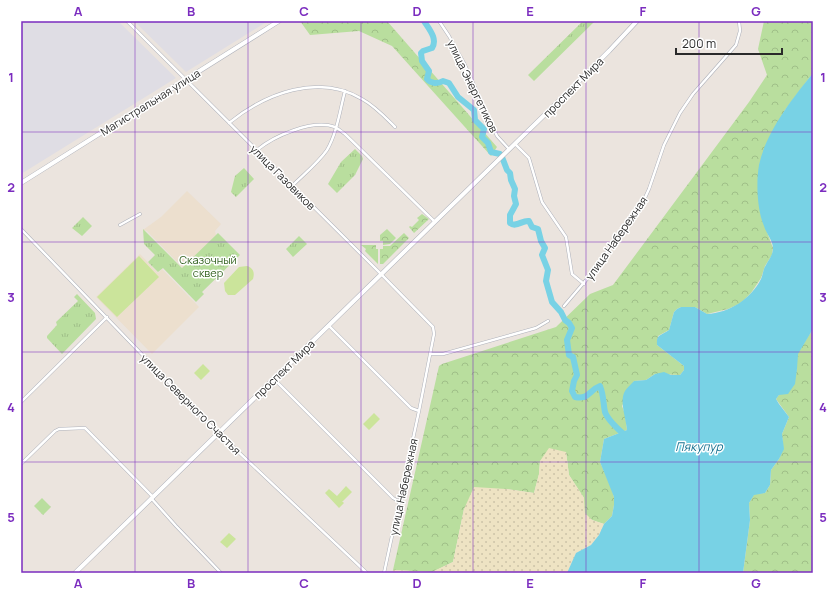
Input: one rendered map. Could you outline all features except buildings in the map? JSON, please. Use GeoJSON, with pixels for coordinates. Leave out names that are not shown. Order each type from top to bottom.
{"type":"FeatureCollection","features":[{"type":"Feature","properties":{"kind":"main road","name":"Магистральная улица"},"geometry":{"type":"LineString","coordinates":[[21,182],[279,21]]}},
{"type":"Feature","properties":{"kind":"main road","name":"проспект Мира"},"geometry":{"type":"LineString","coordinates":[[75,573],[609,51],[637,21]]}},
{"type":"Feature","properties":{"kind":"street","name":"улица Газовиков"},"geometry":{"type":"LineString","coordinates":[[127,21],[381,274]]}},
{"type":"Feature","properties":{"kind":"street","name":"улица Энергетиков"},"geometry":{"type":"LineString","coordinates":[[439,21],[464,63],[497,136],[508,150]]}},
{"type":"Feature","properties":{"kind":"street","name":"улица Набережная"},"geometry":{"type":"LineString","coordinates":[[564,306],[584,284],[643,202],[667,137],[683,109],[700,85],[736,46],[740,31],[739,21]]}},
{"type":"Feature","properties":{"kind":"street"},"geometry":{"type":"LineString","coordinates":[[229,123],[251,108],[276,96],[296,89],[321,86],[345,91],[369,103],[395,127]]}},
{"type":"Feature","properties":{"kind":"street"},"geometry":{"type":"LineString","coordinates":[[292,186],[322,156],[331,142],[345,91]]}},
{"type":"Feature","properties":{"kind":"street"},"geometry":{"type":"LineString","coordinates":[[256,150],[278,138],[304,127],[321,126],[335,128],[345,134],[434,221]]}},
{"type":"Feature","properties":{"kind":"street"},"geometry":{"type":"LineString","coordinates":[[515,143],[529,158],[542,202],[566,237],[572,274],[584,284]]}},
{"type":"Feature","properties":{"kind":"street"},"geometry":{"type":"LineString","coordinates":[[120,225],[140,214]]}},
{"type":"Feature","properties":{"kind":"street","name":"улица Северного Счастья"},"geometry":{"type":"LineString","coordinates":[[21,229],[218,433],[367,573]]}},
{"type":"Feature","properties":{"kind":"street","name":"улица Набережная"},"geometry":{"type":"LineString","coordinates":[[381,274],[433,327],[434,334],[384,573]]}},
{"type":"Feature","properties":{"kind":"street"},"geometry":{"type":"LineString","coordinates":[[21,402],[107,317]]}},
{"type":"Feature","properties":{"kind":"street"},"geometry":{"type":"LineString","coordinates":[[430,354],[443,354],[536,328],[548,321]]}},
{"type":"Feature","properties":{"kind":"street"},"geometry":{"type":"LineString","coordinates":[[328,325],[411,408],[419,411]]}},
{"type":"Feature","properties":{"kind":"street"},"geometry":{"type":"LineString","coordinates":[[274,378],[393,498],[400,502]]}},
{"type":"Feature","properties":{"kind":"street"},"geometry":{"type":"LineString","coordinates":[[21,464],[55,431],[59,429],[85,428],[221,573]]}},
{"type":"Feature","properties":{"kind":"shaded area"},"geometry":{"type":"Polygon","coordinates":[[[21,21],[118,21],[176,78],[21,174],[21,21]]]}},
{"type":"Feature","properties":{"kind":"shaded area"},"geometry":{"type":"Polygon","coordinates":[[[134,21],[268,21],[186,72],[134,21]]]}},
{"type":"Feature","properties":{"kind":"shaded area"},"geometry":{"type":"Polygon","coordinates":[[[187,191],[221,224],[215,231],[216,235],[183,268],[147,231],[143,230],[161,217],[187,191]]]}},
{"type":"Feature","properties":{"kind":"shaded area"},"geometry":{"type":"Polygon","coordinates":[[[140,254],[158,273],[162,269],[199,307],[152,354],[96,297],[140,254]]]}},
{"type":"Feature","properties":{"kind":"green space"},"geometry":{"type":"Polygon","coordinates":[[[300,21],[387,21],[497,147],[491,156],[392,46],[359,31],[310,35],[300,21]]]}},
{"type":"Feature","properties":{"kind":"green space"},"geometry":{"type":"Polygon","coordinates":[[[583,21],[594,22],[534,81],[528,75],[583,21]]]}},
{"type":"Feature","properties":{"kind":"green space"},"geometry":{"type":"Polygon","coordinates":[[[764,21],[813,21],[813,73],[785,110],[764,151],[760,165],[761,216],[773,248],[772,255],[765,266],[761,278],[751,293],[739,304],[728,309],[707,314],[695,307],[681,307],[674,312],[669,330],[658,336],[657,345],[684,366],[684,370],[680,375],[655,374],[646,380],[634,381],[622,406],[625,414],[627,430],[604,439],[600,462],[614,497],[612,516],[604,524],[592,520],[584,513],[584,498],[569,475],[566,452],[540,461],[539,474],[534,493],[506,489],[464,509],[453,562],[432,572],[393,570],[439,366],[556,327],[590,294],[613,285],[749,102],[767,75],[758,49],[764,21]]]}},
{"type":"Feature","properties":{"kind":"green space"},"geometry":{"type":"Polygon","coordinates":[[[355,149],[363,159],[355,175],[337,193],[328,184],[341,162],[355,149]]]}},
{"type":"Feature","properties":{"kind":"green space"},"geometry":{"type":"Polygon","coordinates":[[[244,168],[254,179],[236,197],[231,192],[235,176],[244,168]]]}},
{"type":"Feature","properties":{"kind":"green space"},"geometry":{"type":"Polygon","coordinates":[[[422,214],[429,219],[414,233],[409,227],[412,227],[419,220],[417,218],[422,214]]]}},
{"type":"Feature","properties":{"kind":"green space"},"geometry":{"type":"Polygon","coordinates":[[[83,217],[92,226],[82,236],[72,228],[83,217]]]}},
{"type":"Feature","properties":{"kind":"green space","name":"Сказочный сквер"},"geometry":{"type":"Polygon","coordinates":[[[143,229],[182,268],[218,233],[240,255],[202,292],[204,294],[196,302],[163,268],[158,272],[148,262],[155,255],[144,244],[143,229]]]}},
{"type":"Feature","properties":{"kind":"green space"},"geometry":{"type":"Polygon","coordinates":[[[387,229],[396,238],[390,244],[383,245],[383,241],[380,241],[380,235],[387,229]]]}},
{"type":"Feature","properties":{"kind":"green space"},"geometry":{"type":"Polygon","coordinates":[[[404,233],[409,238],[383,264],[380,264],[380,249],[383,249],[383,246],[390,246],[404,233]]]}},
{"type":"Feature","properties":{"kind":"green space"},"geometry":{"type":"Polygon","coordinates":[[[299,236],[307,244],[293,257],[286,249],[299,236]]]}},
{"type":"Feature","properties":{"kind":"green space"},"geometry":{"type":"Polygon","coordinates":[[[361,245],[376,245],[376,249],[378,249],[378,264],[365,251],[366,249],[361,245]]]}},
{"type":"Feature","properties":{"kind":"green space"},"geometry":{"type":"Polygon","coordinates":[[[139,256],[159,277],[117,317],[97,297],[139,256]]]}},
{"type":"Feature","properties":{"kind":"green space"},"geometry":{"type":"Polygon","coordinates":[[[247,266],[253,271],[253,279],[235,295],[228,295],[225,291],[224,283],[239,267],[247,266]]]}},
{"type":"Feature","properties":{"kind":"green space"},"geometry":{"type":"Polygon","coordinates":[[[77,294],[95,313],[96,319],[62,354],[47,338],[47,336],[57,325],[56,322],[78,301],[74,297],[77,294]]]}},
{"type":"Feature","properties":{"kind":"green space"},"geometry":{"type":"Polygon","coordinates":[[[813,329],[813,573],[743,573],[750,520],[749,503],[754,494],[765,493],[770,485],[771,470],[779,459],[783,449],[782,434],[789,417],[776,399],[797,369],[797,354],[813,329]]]}},
{"type":"Feature","properties":{"kind":"green space"},"geometry":{"type":"Polygon","coordinates":[[[203,364],[210,371],[201,380],[194,373],[203,364]]]}},
{"type":"Feature","properties":{"kind":"green space"},"geometry":{"type":"Polygon","coordinates":[[[374,413],[380,419],[369,430],[363,424],[374,413]]]}},
{"type":"Feature","properties":{"kind":"green space"},"geometry":{"type":"Polygon","coordinates":[[[346,486],[352,492],[342,501],[344,503],[339,508],[325,493],[329,489],[337,496],[346,486]]]}},
{"type":"Feature","properties":{"kind":"green space"},"geometry":{"type":"Polygon","coordinates":[[[42,498],[51,507],[43,515],[34,506],[42,498]]]}},
{"type":"Feature","properties":{"kind":"green space"},"geometry":{"type":"Polygon","coordinates":[[[229,533],[236,539],[227,548],[220,542],[229,533]]]}},
{"type":"Feature","properties":{"kind":"sand"},"geometry":{"type":"Polygon","coordinates":[[[549,448],[566,452],[569,475],[584,498],[585,513],[592,520],[604,524],[599,535],[591,545],[576,553],[567,573],[392,573],[393,570],[432,572],[453,562],[464,509],[474,487],[534,493],[539,474],[540,461],[549,448]]]}},
{"type":"Feature","properties":{"kind":"water","name":"Пякупур"},"geometry":{"type":"Polygon","coordinates":[[[813,73],[813,329],[798,354],[795,384],[788,394],[779,395],[776,399],[789,417],[782,434],[784,449],[771,470],[770,485],[765,493],[754,495],[749,503],[750,520],[743,573],[567,573],[576,553],[591,545],[599,535],[604,524],[612,516],[614,497],[600,462],[604,439],[627,430],[623,405],[623,395],[625,391],[634,381],[646,380],[655,374],[664,372],[671,375],[680,375],[684,370],[684,366],[657,345],[658,337],[669,330],[674,312],[681,307],[695,307],[707,314],[731,308],[745,299],[757,286],[761,279],[764,268],[772,255],[773,250],[772,243],[765,229],[760,212],[757,188],[759,165],[762,153],[767,140],[781,116],[813,73]]]}},
{"type":"Feature","properties":{"kind":"waterway"},"geometry":{"type":"LineString","coordinates":[[424,21],[432,34],[434,41],[432,48],[421,53],[422,61],[429,71],[427,79],[433,83],[443,81],[449,83],[458,97],[474,110],[475,120],[484,129],[482,137],[488,143],[491,152],[500,154],[507,170],[510,173],[515,189],[514,196],[516,204],[510,215],[510,223],[515,225],[529,221],[532,227],[538,229],[541,241],[545,248],[542,255],[548,270],[546,281],[552,302],[572,328],[567,340],[569,355],[573,357],[577,375],[572,391],[575,397],[580,398],[586,396],[600,386],[605,412],[614,426],[627,437]]}}]}
